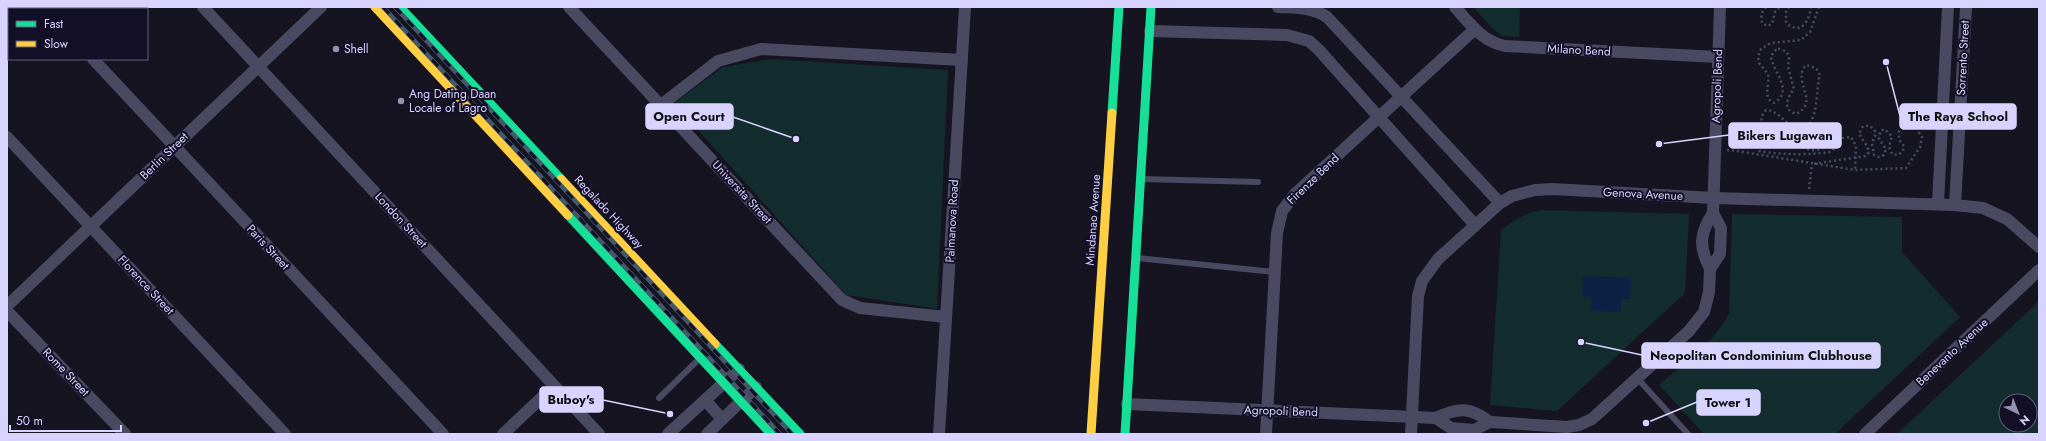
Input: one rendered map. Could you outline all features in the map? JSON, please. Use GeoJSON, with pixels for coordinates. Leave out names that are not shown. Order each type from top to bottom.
{"type":"FeatureCollection","features":[{"type":"Feature","properties":{"kind":"main road"},"geometry":{"type":"LineString","coordinates":[[375,7],[771,434]]}},
{"type":"Feature","properties":{"kind":"main road","name":"Regalado Highway"},"geometry":{"type":"LineString","coordinates":[[400,7],[800,434]]}},
{"type":"Feature","properties":{"kind":"main road","name":"Mindanao Avenue"},"geometry":{"type":"LineString","coordinates":[[1091,434],[1119,7]]}},
{"type":"Feature","properties":{"kind":"main road"},"geometry":{"type":"LineString","coordinates":[[1125,434],[1137,258],[1140,179],[1151,7]]}},
{"type":"Feature","properties":{"kind":"street","name":"London Street"},"geometry":{"type":"LineString","coordinates":[[203,7],[599,434]]}},
{"type":"Feature","properties":{"kind":"street","name":"Berlin Street"},"geometry":{"type":"LineString","coordinates":[[7,306],[321,7]]}},
{"type":"Feature","properties":{"kind":"street","name":"Universita Street"},"geometry":{"type":"LineString","coordinates":[[569,7],[842,300],[860,308],[946,317]]}},
{"type":"Feature","properties":{"kind":"street","name":"Palmanova Road"},"geometry":{"type":"LineString","coordinates":[[939,434],[965,7]]}},
{"type":"Feature","properties":{"kind":"street"},"geometry":{"type":"LineString","coordinates":[[1278,7],[1310,9],[1324,15],[1500,203]]}},
{"type":"Feature","properties":{"kind":"street","name":"Milano Bend"},"geometry":{"type":"LineString","coordinates":[[1455,7],[1483,38],[1493,43],[1505,46],[1718,57]]}},
{"type":"Feature","properties":{"kind":"street","name":"Agropoli Bend"},"geometry":{"type":"LineString","coordinates":[[1127,404],[1412,416],[1436,418],[1451,428],[1474,430],[1490,422],[1567,427],[1579,425],[1592,420],[1689,331],[1704,312],[1709,292],[1710,269],[1702,254],[1704,227],[1713,213],[1720,7]]}},
{"type":"Feature","properties":{"kind":"street","name":"Sorrento Street"},"geometry":{"type":"LineString","coordinates":[[1938,203],[1948,7]]}},
{"type":"Feature","properties":{"kind":"street","name":"Sorrento Street"},"geometry":{"type":"LineString","coordinates":[[1955,205],[1966,7]]}},
{"type":"Feature","properties":{"kind":"street","name":"Firenze Bend"},"geometry":{"type":"LineString","coordinates":[[1266,434],[1275,272],[1279,222],[1282,211],[1288,202],[1475,29]]}},
{"type":"Feature","properties":{"kind":"street"},"geometry":{"type":"LineString","coordinates":[[1150,31],[1298,37],[1309,42],[1319,50],[1380,116],[1475,225]]}},
{"type":"Feature","properties":{"kind":"street"},"geometry":{"type":"LineString","coordinates":[[661,106],[718,61],[761,49],[962,60]]}},
{"type":"Feature","properties":{"kind":"street","name":"Paris Street"},"geometry":{"type":"LineString","coordinates":[[94,60],[443,434]]}},
{"type":"Feature","properties":{"kind":"street","name":"Florence Street"},"geometry":{"type":"LineString","coordinates":[[7,137],[285,434]]}},
{"type":"Feature","properties":{"kind":"street","name":"Genova Avenue"},"geometry":{"type":"LineString","coordinates":[[1411,434],[1418,296],[1422,281],[1438,259],[1500,203],[1512,196],[1524,192],[1552,189],[1714,198],[1938,203],[1983,208],[2007,218],[2039,247]]}},
{"type":"Feature","properties":{"kind":"street","name":"Agropoli Bend"},"geometry":{"type":"LineString","coordinates":[[1710,269],[1720,254],[1721,228],[1713,213]]}},
{"type":"Feature","properties":{"kind":"street","name":"Benevanto Avenue"},"geometry":{"type":"LineString","coordinates":[[1865,434],[2039,270]]}},
{"type":"Feature","properties":{"kind":"street","name":"Rome Street"},"geometry":{"type":"LineString","coordinates":[[7,311],[125,434]]}},
{"type":"Feature","properties":{"kind":"street"},"geometry":{"type":"LineString","coordinates":[[668,434],[739,369]]}},
{"type":"Feature","properties":{"kind":"street"},"geometry":{"type":"LineString","coordinates":[[503,434],[554,386]]}},
{"type":"Feature","properties":{"kind":"street"},"geometry":{"type":"LineString","coordinates":[[707,434],[756,388]]}},
{"type":"Feature","properties":{"kind":"street"},"geometry":{"type":"LineString","coordinates":[[705,400],[722,419]]}},
{"type":"Feature","properties":{"kind":"street","name":"Agropoli Bend"},"geometry":{"type":"LineString","coordinates":[[1436,418],[1453,410],[1476,412],[1490,422]]}},
{"type":"Feature","properties":{"kind":"lane"},"geometry":{"type":"LineString","coordinates":[[1140,179],[1258,182]]}},
{"type":"Feature","properties":{"kind":"lane"},"geometry":{"type":"LineString","coordinates":[[1137,258],[1275,272]]}},
{"type":"Feature","properties":{"kind":"lane"},"geometry":{"type":"LineString","coordinates":[[659,398],[700,358]]}},
{"type":"Feature","properties":{"kind":"lane"},"geometry":{"type":"LineString","coordinates":[[1638,379],[1688,434]]}},
{"type":"Feature","properties":{"kind":"path"},"geometry":{"type":"LineString","coordinates":[[1766,7],[1762,10],[1761,18],[1762,23],[1767,26],[1772,24],[1775,12],[1780,7]]}},
{"type":"Feature","properties":{"kind":"path"},"geometry":{"type":"LineString","coordinates":[[1789,7],[1786,10],[1786,23],[1792,28],[1802,26],[1808,18],[1812,7]]}},
{"type":"Feature","properties":{"kind":"path"},"geometry":{"type":"LineString","coordinates":[[1819,7],[1810,32],[1801,40],[1771,43],[1761,49],[1758,57],[1759,63],[1768,74],[1767,96],[1769,101],[1774,103],[1779,100],[1783,93],[1782,83],[1774,68],[1770,56],[1777,48],[1787,52],[1789,58],[1788,67],[1794,89],[1787,99],[1787,108],[1790,112],[1796,114],[1801,112],[1805,107],[1806,99],[1804,86],[1800,77],[1801,70],[1806,65],[1816,68],[1820,75],[1816,86],[1813,118],[1808,128],[1801,131],[1794,129],[1778,114],[1766,110],[1762,115],[1761,120],[1763,125],[1767,128],[1802,135],[1815,127],[1820,127],[1825,132],[1827,141],[1825,146],[1820,150],[1813,150],[1800,147],[1773,145],[1763,136],[1758,138],[1755,146],[1759,151],[1811,154],[1831,152],[1842,138],[1851,137],[1856,146],[1854,157],[1855,170]]}},
{"type":"Feature","properties":{"kind":"path"},"geometry":{"type":"LineString","coordinates":[[1715,150],[1736,151],[1812,164],[1855,170],[1906,168],[1920,147],[1922,137],[1916,128],[1908,126],[1902,128],[1898,135],[1904,146],[1903,151],[1898,155],[1894,155],[1889,147],[1892,136],[1884,129],[1880,132],[1879,139],[1886,149],[1884,155],[1879,157],[1874,155],[1872,149],[1876,133],[1874,128],[1868,125],[1863,126],[1860,129],[1859,134],[1869,152],[1866,156],[1861,158],[1854,157],[1812,164]]}},
{"type":"Feature","properties":{"kind":"path"},"geometry":{"type":"LineString","coordinates":[[1808,201],[1812,164]]}},
{"type":"Feature","properties":{"kind":"green space"},"geometry":{"type":"Polygon","coordinates":[[[1473,7],[1520,7],[1519,37],[1502,36],[1495,31],[1473,7]]]}},
{"type":"Feature","properties":{"kind":"green space"},"geometry":{"type":"Polygon","coordinates":[[[771,59],[948,70],[937,309],[846,295],[674,103],[723,67],[771,59]]]}},
{"type":"Feature","properties":{"kind":"green space"},"geometry":{"type":"Polygon","coordinates":[[[1541,210],[1689,214],[1685,293],[1557,411],[1490,405],[1501,230],[1520,217],[1541,210]]]}},
{"type":"Feature","properties":{"kind":"green space"},"geometry":{"type":"Polygon","coordinates":[[[1732,214],[1902,217],[1902,252],[1960,317],[1835,434],[1704,434],[1659,385],[1707,343],[1716,333],[1729,313],[1732,214]]]}},
{"type":"Feature","properties":{"kind":"green space"},"geometry":{"type":"Polygon","coordinates":[[[2039,301],[2039,434],[1897,434],[2039,301]]]}},
{"type":"Feature","properties":{"kind":"water"},"geometry":{"type":"Polygon","coordinates":[[[1583,276],[1631,278],[1630,299],[1621,299],[1621,312],[1591,311],[1592,297],[1582,297],[1583,276]]]}},
{"type":"Feature","properties":{"kind":"railway"},"geometry":{"type":"LineString","coordinates":[[383,7],[780,434]]}},
{"type":"Feature","properties":{"kind":"railway"},"geometry":{"type":"LineString","coordinates":[[395,7],[792,434]]}},
{"type":"Feature","properties":{"kind":"traffic: fast"},"geometry":{"type":"LineString","coordinates":[[400,7],[561,179]]}},
{"type":"Feature","properties":{"kind":"traffic: fast"},"geometry":{"type":"LineString","coordinates":[[1112,113],[1119,7]]}},
{"type":"Feature","properties":{"kind":"traffic: fast"},"geometry":{"type":"LineString","coordinates":[[1125,434],[1151,7]]}},
{"type":"Feature","properties":{"kind":"traffic: fast"},"geometry":{"type":"LineString","coordinates":[[568,215],[771,434]]}},
{"type":"Feature","properties":{"kind":"traffic: fast"},"geometry":{"type":"LineString","coordinates":[[715,344],[800,434]]}},
{"type":"Feature","properties":{"kind":"traffic: slow"},"geometry":{"type":"LineString","coordinates":[[375,7],[568,215]]}},
{"type":"Feature","properties":{"kind":"traffic: slow"},"geometry":{"type":"LineString","coordinates":[[1091,434],[1112,113]]}},
{"type":"Feature","properties":{"kind":"traffic: slow"},"geometry":{"type":"LineString","coordinates":[[561,179],[715,344]]}},
{"type":"Feature","properties":{"kind":"place","name":"Shell"},"geometry":{"type":"Point","coordinates":[336,49]}},
{"type":"Feature","properties":{"kind":"place","name":"The Raya School"},"geometry":{"type":"Point","coordinates":[1886,62]}},
{"type":"Feature","properties":{"kind":"place","name":"Ang Dating Daan Locale of Lagro"},"geometry":{"type":"Point","coordinates":[401,101]}},
{"type":"Feature","properties":{"kind":"place","name":"Open Court"},"geometry":{"type":"Point","coordinates":[796,139]}},
{"type":"Feature","properties":{"kind":"place","name":"Bikers Lugawan"},"geometry":{"type":"Point","coordinates":[1659,144]}},
{"type":"Feature","properties":{"kind":"place","name":"Neopolitan Condominium Clubhouse"},"geometry":{"type":"Point","coordinates":[1581,342]}},
{"type":"Feature","properties":{"kind":"place","name":"Buboy's"},"geometry":{"type":"Point","coordinates":[670,414]}},
{"type":"Feature","properties":{"kind":"place","name":"Tower 1"},"geometry":{"type":"Point","coordinates":[1646,423]}}]}
